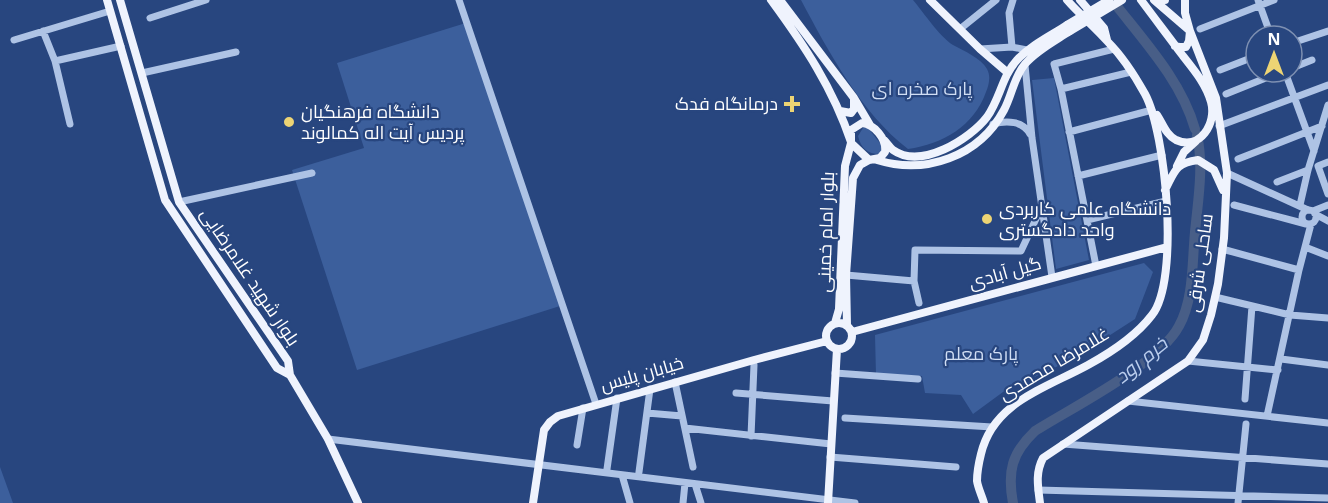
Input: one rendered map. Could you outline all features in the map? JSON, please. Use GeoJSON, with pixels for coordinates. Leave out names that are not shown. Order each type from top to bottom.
{"type":"FeatureCollection","features":[{"type":"Feature","properties":{"kind":"main road","name":"بلوار شهید غلامرضایی"},"geometry":{"type":"LineString","coordinates":[[107,0],[165,200],[277,368],[290,375]]}},
{"type":"Feature","properties":{"kind":"main road","name":"بلوار شهید غلامرضایی"},"geometry":{"type":"LineString","coordinates":[[120,0],[179,202],[288,361],[290,375]]}},
{"type":"Feature","properties":{"kind":"main road"},"geometry":{"type":"LineString","coordinates":[[771,0],[817,66],[840,111],[851,142],[873,160],[894,165],[915,166],[942,162],[969,147],[1003,111],[1025,65],[1069,28],[1109,0]]}},
{"type":"Feature","properties":{"kind":"main road"},"geometry":{"type":"LineString","coordinates":[[780,0],[854,98],[870,125],[893,150],[914,155],[936,152],[973,132],[994,106],[1008,73],[1027,50],[1122,0]]}},
{"type":"Feature","properties":{"kind":"main road"},"geometry":{"type":"LineString","coordinates":[[930,0],[1008,73]]}},
{"type":"Feature","properties":{"kind":"main road"},"geometry":{"type":"LineString","coordinates":[[1067,0],[1108,40],[1131,72],[1166,131],[1177,140],[1196,141]]}},
{"type":"Feature","properties":{"kind":"main road"},"geometry":{"type":"LineString","coordinates":[[1080,0],[1104,28],[1108,40]]}},
{"type":"Feature","properties":{"kind":"main road"},"geometry":{"type":"LineString","coordinates":[[1141,0],[1199,76],[1212,104],[1215,124],[1184,152],[1165,190]]}},
{"type":"Feature","properties":{"kind":"main road","name":"ساحلی شرقی"},"geometry":{"type":"LineString","coordinates":[[1040,503],[1038,466],[1043,458],[1188,361],[1203,340],[1215,297],[1222,249],[1225,196],[1215,124],[1216,98],[1190,31],[1154,0]]}},
{"type":"Feature","properties":{"kind":"main road"},"geometry":{"type":"LineString","coordinates":[[1175,45],[1186,46],[1189,41],[1190,31],[1185,13],[1185,0]]}},
{"type":"Feature","properties":{"kind":"main road"},"geometry":{"type":"LineString","coordinates":[[840,111],[851,113],[854,109],[854,98]]}},
{"type":"Feature","properties":{"kind":"main road","name":"غلامرضا محمدی"},"geometry":{"type":"LineString","coordinates":[[984,503],[977,481],[984,442],[1001,415],[1019,400],[1111,351],[1142,326],[1153,314],[1161,299],[1167,247],[1166,201],[1162,155],[1152,110]]}},
{"type":"Feature","properties":{"kind":"main road"},"geometry":{"type":"LineString","coordinates":[[851,142],[850,134],[854,127],[862,123],[870,125]]}},
{"type":"Feature","properties":{"kind":"main road"},"geometry":{"type":"LineString","coordinates":[[147,138],[160,135]]}},
{"type":"Feature","properties":{"kind":"main road"},"geometry":{"type":"LineString","coordinates":[[873,160],[885,152],[884,140]]}},
{"type":"Feature","properties":{"kind":"main road","name":"بلوار امام خمینی"},"geometry":{"type":"LineString","coordinates":[[835,323],[839,309],[845,166],[851,142]]}},
{"type":"Feature","properties":{"kind":"main road","name":"بلوار امام خمینی"},"geometry":{"type":"LineString","coordinates":[[850,329],[846,275],[853,178],[860,165],[873,160]]}},
{"type":"Feature","properties":{"kind":"main road"},"geometry":{"type":"LineString","coordinates":[[1173,173],[1183,164],[1198,160],[1222,174]]}},
{"type":"Feature","properties":{"kind":"main road","name":"گیل آبادی"},"geometry":{"type":"LineString","coordinates":[[850,329],[1167,247]]}},
{"type":"Feature","properties":{"kind":"main road"},"geometry":{"type":"LineString","coordinates":[[835,323],[850,329],[849,345],[837,349],[827,341],[826,333],[835,323]]}},
{"type":"Feature","properties":{"kind":"main road","name":"خیابان پلیس"},"geometry":{"type":"LineString","coordinates":[[533,503],[544,430],[558,416],[827,341]]}},
{"type":"Feature","properties":{"kind":"main road"},"geometry":{"type":"LineString","coordinates":[[828,501],[837,349]]}},
{"type":"Feature","properties":{"kind":"main road"},"geometry":{"type":"LineString","coordinates":[[290,375],[328,439],[358,503]]}},
{"type":"Feature","properties":{"kind":"street"},"geometry":{"type":"LineString","coordinates":[[150,18],[206,0]]}},
{"type":"Feature","properties":{"kind":"street"},"geometry":{"type":"LineString","coordinates":[[459,0],[596,404]]}},
{"type":"Feature","properties":{"kind":"street"},"geometry":{"type":"LineString","coordinates":[[960,29],[996,0]]}},
{"type":"Feature","properties":{"kind":"street"},"geometry":{"type":"LineString","coordinates":[[1012,46],[1009,13],[1013,0]]}},
{"type":"Feature","properties":{"kind":"street"},"geometry":{"type":"LineString","coordinates":[[1200,29],[1259,3],[1275,0]]}},
{"type":"Feature","properties":{"kind":"street"},"geometry":{"type":"LineString","coordinates":[[1259,3],[1267,24]]}},
{"type":"Feature","properties":{"kind":"street"},"geometry":{"type":"LineString","coordinates":[[14,39],[110,11]]}},
{"type":"Feature","properties":{"kind":"street"},"geometry":{"type":"LineString","coordinates":[[43,31],[55,61],[70,124]]}},
{"type":"Feature","properties":{"kind":"street"},"geometry":{"type":"LineString","coordinates":[[1304,39],[1328,31]]}},
{"type":"Feature","properties":{"kind":"street"},"geometry":{"type":"LineString","coordinates":[[55,61],[121,46]]}},
{"type":"Feature","properties":{"kind":"street"},"geometry":{"type":"LineString","coordinates":[[980,49],[1012,46],[1027,50]]}},
{"type":"Feature","properties":{"kind":"street"},"geometry":{"type":"LineString","coordinates":[[1096,266],[1054,64],[1114,49]]}},
{"type":"Feature","properties":{"kind":"street"},"geometry":{"type":"LineString","coordinates":[[142,73],[236,52]]}},
{"type":"Feature","properties":{"kind":"street"},"geometry":{"type":"LineString","coordinates":[[1304,63],[1312,60]]}},
{"type":"Feature","properties":{"kind":"street"},"geometry":{"type":"LineString","coordinates":[[1220,70],[1244,61]]}},
{"type":"Feature","properties":{"kind":"street"},"geometry":{"type":"LineString","coordinates":[[1025,65],[1032,138],[1053,277]]}},
{"type":"Feature","properties":{"kind":"street"},"geometry":{"type":"LineString","coordinates":[[1061,89],[1131,72]]}},
{"type":"Feature","properties":{"kind":"street"},"geometry":{"type":"LineString","coordinates":[[1226,94],[1252,84]]}},
{"type":"Feature","properties":{"kind":"street"},"geometry":{"type":"LineString","coordinates":[[1288,84],[1314,151]]}},
{"type":"Feature","properties":{"kind":"street"},"geometry":{"type":"LineString","coordinates":[[1215,124],[1294,99],[1328,85]]}},
{"type":"Feature","properties":{"kind":"street"},"geometry":{"type":"LineString","coordinates":[[1300,205],[1328,105]]}},
{"type":"Feature","properties":{"kind":"street"},"geometry":{"type":"LineString","coordinates":[[1069,132],[1152,110]]}},
{"type":"Feature","properties":{"kind":"street"},"geometry":{"type":"LineString","coordinates":[[993,124],[1017,123],[1027,129],[1032,138]]}},
{"type":"Feature","properties":{"kind":"street"},"geometry":{"type":"LineString","coordinates":[[1238,159],[1322,126]]}},
{"type":"Feature","properties":{"kind":"street"},"geometry":{"type":"LineString","coordinates":[[1078,176],[1162,155]]}},
{"type":"Feature","properties":{"kind":"street"},"geometry":{"type":"LineString","coordinates":[[1328,162],[1318,166],[1328,194]]}},
{"type":"Feature","properties":{"kind":"street"},"geometry":{"type":"LineString","coordinates":[[1277,182],[1308,170]]}},
{"type":"Feature","properties":{"kind":"street"},"geometry":{"type":"LineString","coordinates":[[179,202],[312,173]]}},
{"type":"Feature","properties":{"kind":"street"},"geometry":{"type":"LineString","coordinates":[[1222,174],[1300,205],[1328,221]]}},
{"type":"Feature","properties":{"kind":"street"},"geometry":{"type":"LineString","coordinates":[[1087,220],[1166,201]]}},
{"type":"Feature","properties":{"kind":"street"},"geometry":{"type":"LineString","coordinates":[[1234,205],[1309,224],[1316,220],[1312,211]]}},
{"type":"Feature","properties":{"kind":"street"},"geometry":{"type":"LineString","coordinates":[[1309,224],[1301,216],[1328,205]]}},
{"type":"Feature","properties":{"kind":"street"},"geometry":{"type":"LineString","coordinates":[[919,303],[914,281],[915,250],[1021,251],[1042,206]]}},
{"type":"Feature","properties":{"kind":"street"},"geometry":{"type":"LineString","coordinates":[[1267,416],[1309,224]]}},
{"type":"Feature","properties":{"kind":"street"},"geometry":{"type":"LineString","coordinates":[[1305,247],[1328,256]]}},
{"type":"Feature","properties":{"kind":"street"},"geometry":{"type":"LineString","coordinates":[[1222,249],[1299,270]]}},
{"type":"Feature","properties":{"kind":"street"},"geometry":{"type":"LineString","coordinates":[[846,275],[914,281]]}},
{"type":"Feature","properties":{"kind":"street"},"geometry":{"type":"LineString","coordinates":[[1215,297],[1290,315],[1328,318]]}},
{"type":"Feature","properties":{"kind":"street"},"geometry":{"type":"LineString","coordinates":[[1245,399],[1252,306]]}},
{"type":"Feature","properties":{"kind":"street"},"geometry":{"type":"LineString","coordinates":[[1281,359],[1328,365]]}},
{"type":"Feature","properties":{"kind":"street"},"geometry":{"type":"LineString","coordinates":[[1188,361],[1278,370]]}},
{"type":"Feature","properties":{"kind":"street"},"geometry":{"type":"LineString","coordinates":[[751,436],[754,365]]}},
{"type":"Feature","properties":{"kind":"street"},"geometry":{"type":"LineString","coordinates":[[835,373],[918,379]]}},
{"type":"Feature","properties":{"kind":"street"},"geometry":{"type":"LineString","coordinates":[[675,382],[693,467]]}},
{"type":"Feature","properties":{"kind":"street"},"geometry":{"type":"LineString","coordinates":[[639,472],[650,389]]}},
{"type":"Feature","properties":{"kind":"street"},"geometry":{"type":"LineString","coordinates":[[736,393],[833,401]]}},
{"type":"Feature","properties":{"kind":"street"},"geometry":{"type":"LineString","coordinates":[[607,469],[617,398]]}},
{"type":"Feature","properties":{"kind":"street"},"geometry":{"type":"LineString","coordinates":[[1127,401],[1328,423]]}},
{"type":"Feature","properties":{"kind":"street"},"geometry":{"type":"LineString","coordinates":[[577,446],[583,408]]}},
{"type":"Feature","properties":{"kind":"street"},"geometry":{"type":"LineString","coordinates":[[647,413],[682,416]]}},
{"type":"Feature","properties":{"kind":"street"},"geometry":{"type":"LineString","coordinates":[[845,418],[992,427]]}},
{"type":"Feature","properties":{"kind":"street"},"geometry":{"type":"LineString","coordinates":[[1239,499],[1246,424]]}},
{"type":"Feature","properties":{"kind":"street"},"geometry":{"type":"LineString","coordinates":[[685,428],[831,444]]}},
{"type":"Feature","properties":{"kind":"street"},"geometry":{"type":"LineString","coordinates":[[328,439],[855,503]]}},
{"type":"Feature","properties":{"kind":"street"},"geometry":{"type":"LineString","coordinates":[[1063,444],[1328,464]]}},
{"type":"Feature","properties":{"kind":"street"},"geometry":{"type":"LineString","coordinates":[[830,457],[956,467]]}},
{"type":"Feature","properties":{"kind":"street"},"geometry":{"type":"LineString","coordinates":[[622,475],[630,503]]}},
{"type":"Feature","properties":{"kind":"street"},"geometry":{"type":"LineString","coordinates":[[683,503],[686,483]]}},
{"type":"Feature","properties":{"kind":"street"},"geometry":{"type":"LineString","coordinates":[[695,484],[700,503]]}},
{"type":"Feature","properties":{"kind":"street"},"geometry":{"type":"LineString","coordinates":[[1038,490],[1239,499],[1328,498]]}},
{"type":"Feature","properties":{"kind":"green space","name":"پارک صخره ای"},"geometry":{"type":"Polygon","coordinates":[[[801,0],[913,0],[948,41],[977,58],[987,69],[989,83],[981,104],[965,124],[945,138],[908,149],[891,135],[861,100],[801,0]]]}},
{"type":"Feature","properties":{"kind":"green space"},"geometry":{"type":"Polygon","coordinates":[[[469,22],[560,306],[357,370],[292,170],[364,148],[337,63],[469,22]]]}},
{"type":"Feature","properties":{"kind":"green space"},"geometry":{"type":"Polygon","coordinates":[[[1054,78],[1089,260],[1056,269],[1032,80],[1054,78]]]}},
{"type":"Feature","properties":{"kind":"green space"},"geometry":{"type":"Polygon","coordinates":[[[863,128],[868,128],[883,147],[880,154],[868,151],[861,144],[858,136],[863,128]]]}},
{"type":"Feature","properties":{"kind":"green space","name":"پارک معلم"},"geometry":{"type":"Polygon","coordinates":[[[1144,263],[1153,272],[1135,319],[1073,359],[1003,392],[973,414],[961,395],[925,393],[922,376],[876,375],[875,335],[1144,263]]]}},
{"type":"Feature","properties":{"kind":"green space"},"geometry":{"type":"Polygon","coordinates":[[[0,467],[13,503],[0,503],[0,467]]]}},
{"type":"Feature","properties":{"kind":"waterway","name":"خرم رود"},"geometry":{"type":"LineString","coordinates":[[1112,0],[1171,77],[1189,111],[1195,129]]}},
{"type":"Feature","properties":{"kind":"waterway","name":"خرم رود"},"geometry":{"type":"LineString","coordinates":[[1013,503],[1011,472],[1016,455],[1027,439],[1035,431],[1135,370],[1169,340],[1179,326],[1184,315],[1192,280],[1200,171],[1197,135]]}},
{"type":"Feature","properties":{"kind":"place","name":"درمانگاه فدک"},"geometry":{"type":"Point","coordinates":[792,104]}},
{"type":"Feature","properties":{"kind":"place","name":"دانشگاه فرهنگیان پردیس آیت اله کمالوند"},"geometry":{"type":"Point","coordinates":[289,122]}},
{"type":"Feature","properties":{"kind":"place","name":"دانشگاه علمی کاربردی واحد دادگستری"},"geometry":{"type":"Point","coordinates":[987,219]}}]}
